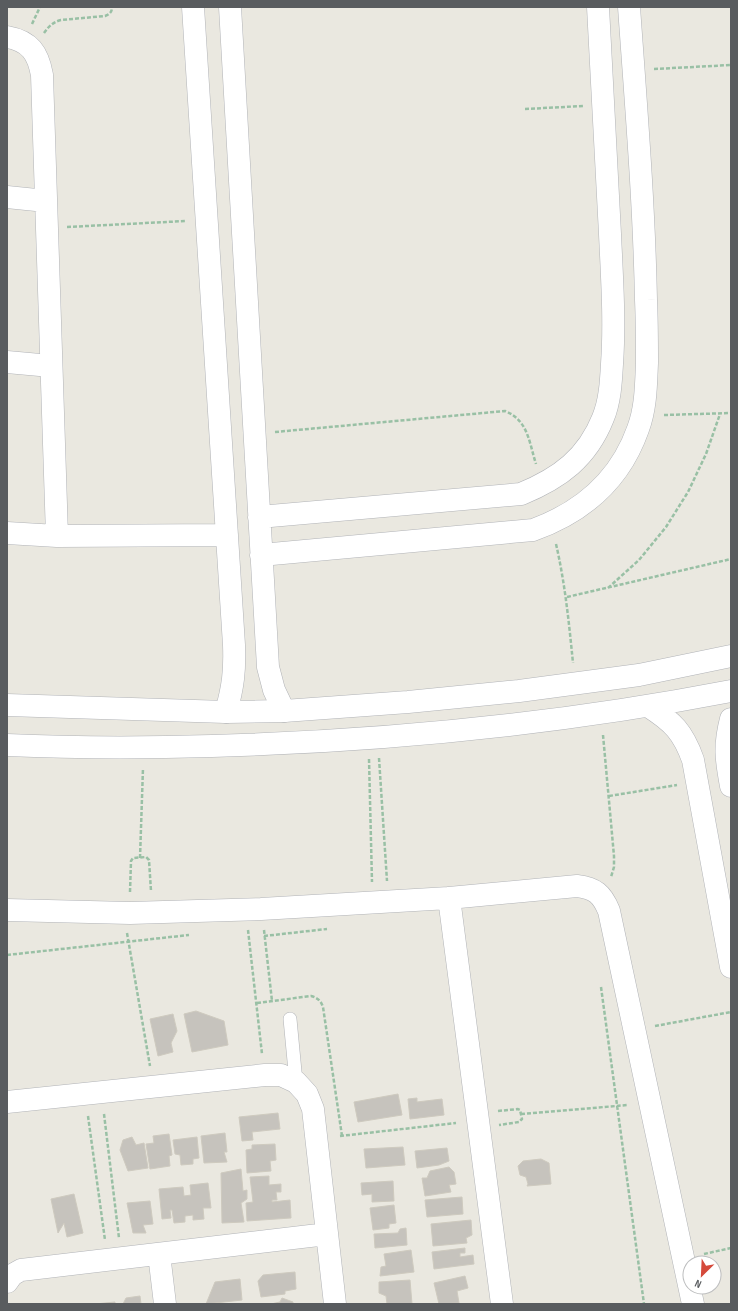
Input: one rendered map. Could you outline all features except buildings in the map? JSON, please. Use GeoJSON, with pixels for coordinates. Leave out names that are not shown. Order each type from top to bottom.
{"type":"FeatureCollection","features":[{"type":"Feature","properties":{"kind":"street"},"geometry":{"type":"LineString","coordinates":[[193,7],[235,668],[232,690],[226,712]]}},
{"type":"Feature","properties":{"kind":"street"},"geometry":{"type":"LineString","coordinates":[[230,7],[268,667],[274,690],[284,711]]}},
{"type":"Feature","properties":{"kind":"street"},"geometry":{"type":"LineString","coordinates":[[259,517],[521,494],[542,485],[572,465],[590,443],[604,417],[610,389],[614,341],[613,292],[598,7]]}},
{"type":"Feature","properties":{"kind":"street"},"geometry":{"type":"LineString","coordinates":[[261,555],[533,530],[551,524],[580,507],[605,485],[625,459],[639,428],[646,396],[647,333],[645,234],[630,7]]}},
{"type":"Feature","properties":{"kind":"street"},"geometry":{"type":"LineString","coordinates":[[7,36],[22,41],[33,50],[40,61],[42,75],[57,536]]}},
{"type":"Feature","properties":{"kind":"street"},"geometry":{"type":"LineString","coordinates":[[7,197],[46,201]]}},
{"type":"Feature","properties":{"kind":"street"},"geometry":{"type":"LineString","coordinates":[[7,362],[51,366]]}},
{"type":"Feature","properties":{"kind":"street"},"geometry":{"type":"LineString","coordinates":[[7,533],[57,536],[227,536]]}},
{"type":"Feature","properties":{"kind":"street"},"geometry":{"type":"LineString","coordinates":[[7,705],[226,712],[284,711],[408,702],[519,691],[639,675],[731,656]]}},
{"type":"Feature","properties":{"kind":"street"},"geometry":{"type":"LineString","coordinates":[[7,745],[144,748],[277,744],[401,736],[525,723],[601,713],[731,691]]}},
{"type":"Feature","properties":{"kind":"street"},"geometry":{"type":"LineString","coordinates":[[648,706],[664,716],[677,728],[686,743],[693,760],[731,967]]}},
{"type":"Feature","properties":{"kind":"street"},"geometry":{"type":"LineString","coordinates":[[731,719],[726,738],[726,756],[731,786]]}},
{"type":"Feature","properties":{"kind":"street"},"geometry":{"type":"LineString","coordinates":[[693,760],[726,756]]}},
{"type":"Feature","properties":{"kind":"street"},"geometry":{"type":"LineString","coordinates":[[7,910],[135,912],[253,909],[449,898],[577,886],[598,892],[605,901],[609,911],[683,1255]]}},
{"type":"Feature","properties":{"kind":"street"},"geometry":{"type":"LineString","coordinates":[[449,898],[502,1304]]}},
{"type":"Feature","properties":{"kind":"street"},"geometry":{"type":"LineString","coordinates":[[7,1102],[264,1075],[281,1075],[296,1082],[307,1094],[313,1109],[335,1304]]}},
{"type":"Feature","properties":{"kind":"street"},"geometry":{"type":"LineString","coordinates":[[7,1282],[12,1276],[21,1270],[327,1234]]}},
{"type":"Feature","properties":{"kind":"street"},"geometry":{"type":"LineString","coordinates":[[159,1254],[166,1304]]}},
{"type":"Feature","properties":{"kind":"lane"},"geometry":{"type":"LineString","coordinates":[[290,1019],[296,1082]]}},
{"type":"Feature","properties":{"kind":"path"},"geometry":{"type":"LineString","coordinates":[[33,50],[47,29],[56,22],[61,20],[105,16],[111,12],[112,7]]}},
{"type":"Feature","properties":{"kind":"path"},"geometry":{"type":"LineString","coordinates":[[634,70],[731,65]]}},
{"type":"Feature","properties":{"kind":"path"},"geometry":{"type":"LineString","coordinates":[[525,109],[603,104]]}},
{"type":"Feature","properties":{"kind":"path"},"geometry":{"type":"LineString","coordinates":[[47,228],[206,220]]}},
{"type":"Feature","properties":{"kind":"path"},"geometry":{"type":"LineString","coordinates":[[254,434],[505,411],[518,418],[526,430],[542,485]]}},
{"type":"Feature","properties":{"kind":"path"},"geometry":{"type":"LineString","coordinates":[[642,416],[731,413]]}},
{"type":"Feature","properties":{"kind":"path"},"geometry":{"type":"LineString","coordinates":[[608,588],[638,560],[669,522],[688,492],[706,454],[720,414]]}},
{"type":"Feature","properties":{"kind":"path"},"geometry":{"type":"LineString","coordinates":[[551,524],[562,568],[567,597],[575,683]]}},
{"type":"Feature","properties":{"kind":"path"},"geometry":{"type":"LineString","coordinates":[[567,597],[731,559]]}},
{"type":"Feature","properties":{"kind":"path"},"geometry":{"type":"LineString","coordinates":[[598,892],[611,877],[614,867],[601,713]]}},
{"type":"Feature","properties":{"kind":"path"},"geometry":{"type":"LineString","coordinates":[[373,738],[380,902]]}},
{"type":"Feature","properties":{"kind":"path"},"geometry":{"type":"LineString","coordinates":[[373,738],[380,902]]}},
{"type":"Feature","properties":{"kind":"path"},"geometry":{"type":"LineString","coordinates":[[140,858],[144,748]]}},
{"type":"Feature","properties":{"kind":"path"},"geometry":{"type":"LineString","coordinates":[[609,796],[697,782]]}},
{"type":"Feature","properties":{"kind":"path"},"geometry":{"type":"LineString","coordinates":[[135,912],[131,861],[133,858],[148,858],[150,862],[135,912],[128,942],[153,1086]]}},
{"type":"Feature","properties":{"kind":"path"},"geometry":{"type":"LineString","coordinates":[[253,909],[272,1001]]}},
{"type":"Feature","properties":{"kind":"path"},"geometry":{"type":"LineString","coordinates":[[253,909],[257,1003],[264,1075]]}},
{"type":"Feature","properties":{"kind":"path"},"geometry":{"type":"LineString","coordinates":[[7,955],[196,934]]}},
{"type":"Feature","properties":{"kind":"path"},"geometry":{"type":"LineString","coordinates":[[601,984],[644,1304]]}},
{"type":"Feature","properties":{"kind":"path"},"geometry":{"type":"LineString","coordinates":[[257,1003],[311,996],[317,998],[321,1002],[323,1007],[342,1136]]}},
{"type":"Feature","properties":{"kind":"path"},"geometry":{"type":"LineString","coordinates":[[634,1029],[731,1012]]}},
{"type":"Feature","properties":{"kind":"path"},"geometry":{"type":"LineString","coordinates":[[93,1093],[115,1259]]}},
{"type":"Feature","properties":{"kind":"path"},"geometry":{"type":"LineString","coordinates":[[93,1093],[115,1259]]}},
{"type":"Feature","properties":{"kind":"path"},"geometry":{"type":"LineString","coordinates":[[521,1114],[650,1103]]}},
{"type":"Feature","properties":{"kind":"path"},"geometry":{"type":"LineString","coordinates":[[316,1139],[478,1120],[518,1122],[522,1119],[520,1110],[516,1108],[478,1120]]}},
{"type":"Feature","properties":{"kind":"path"},"geometry":{"type":"LineString","coordinates":[[698,1255],[731,1248]]}}]}
